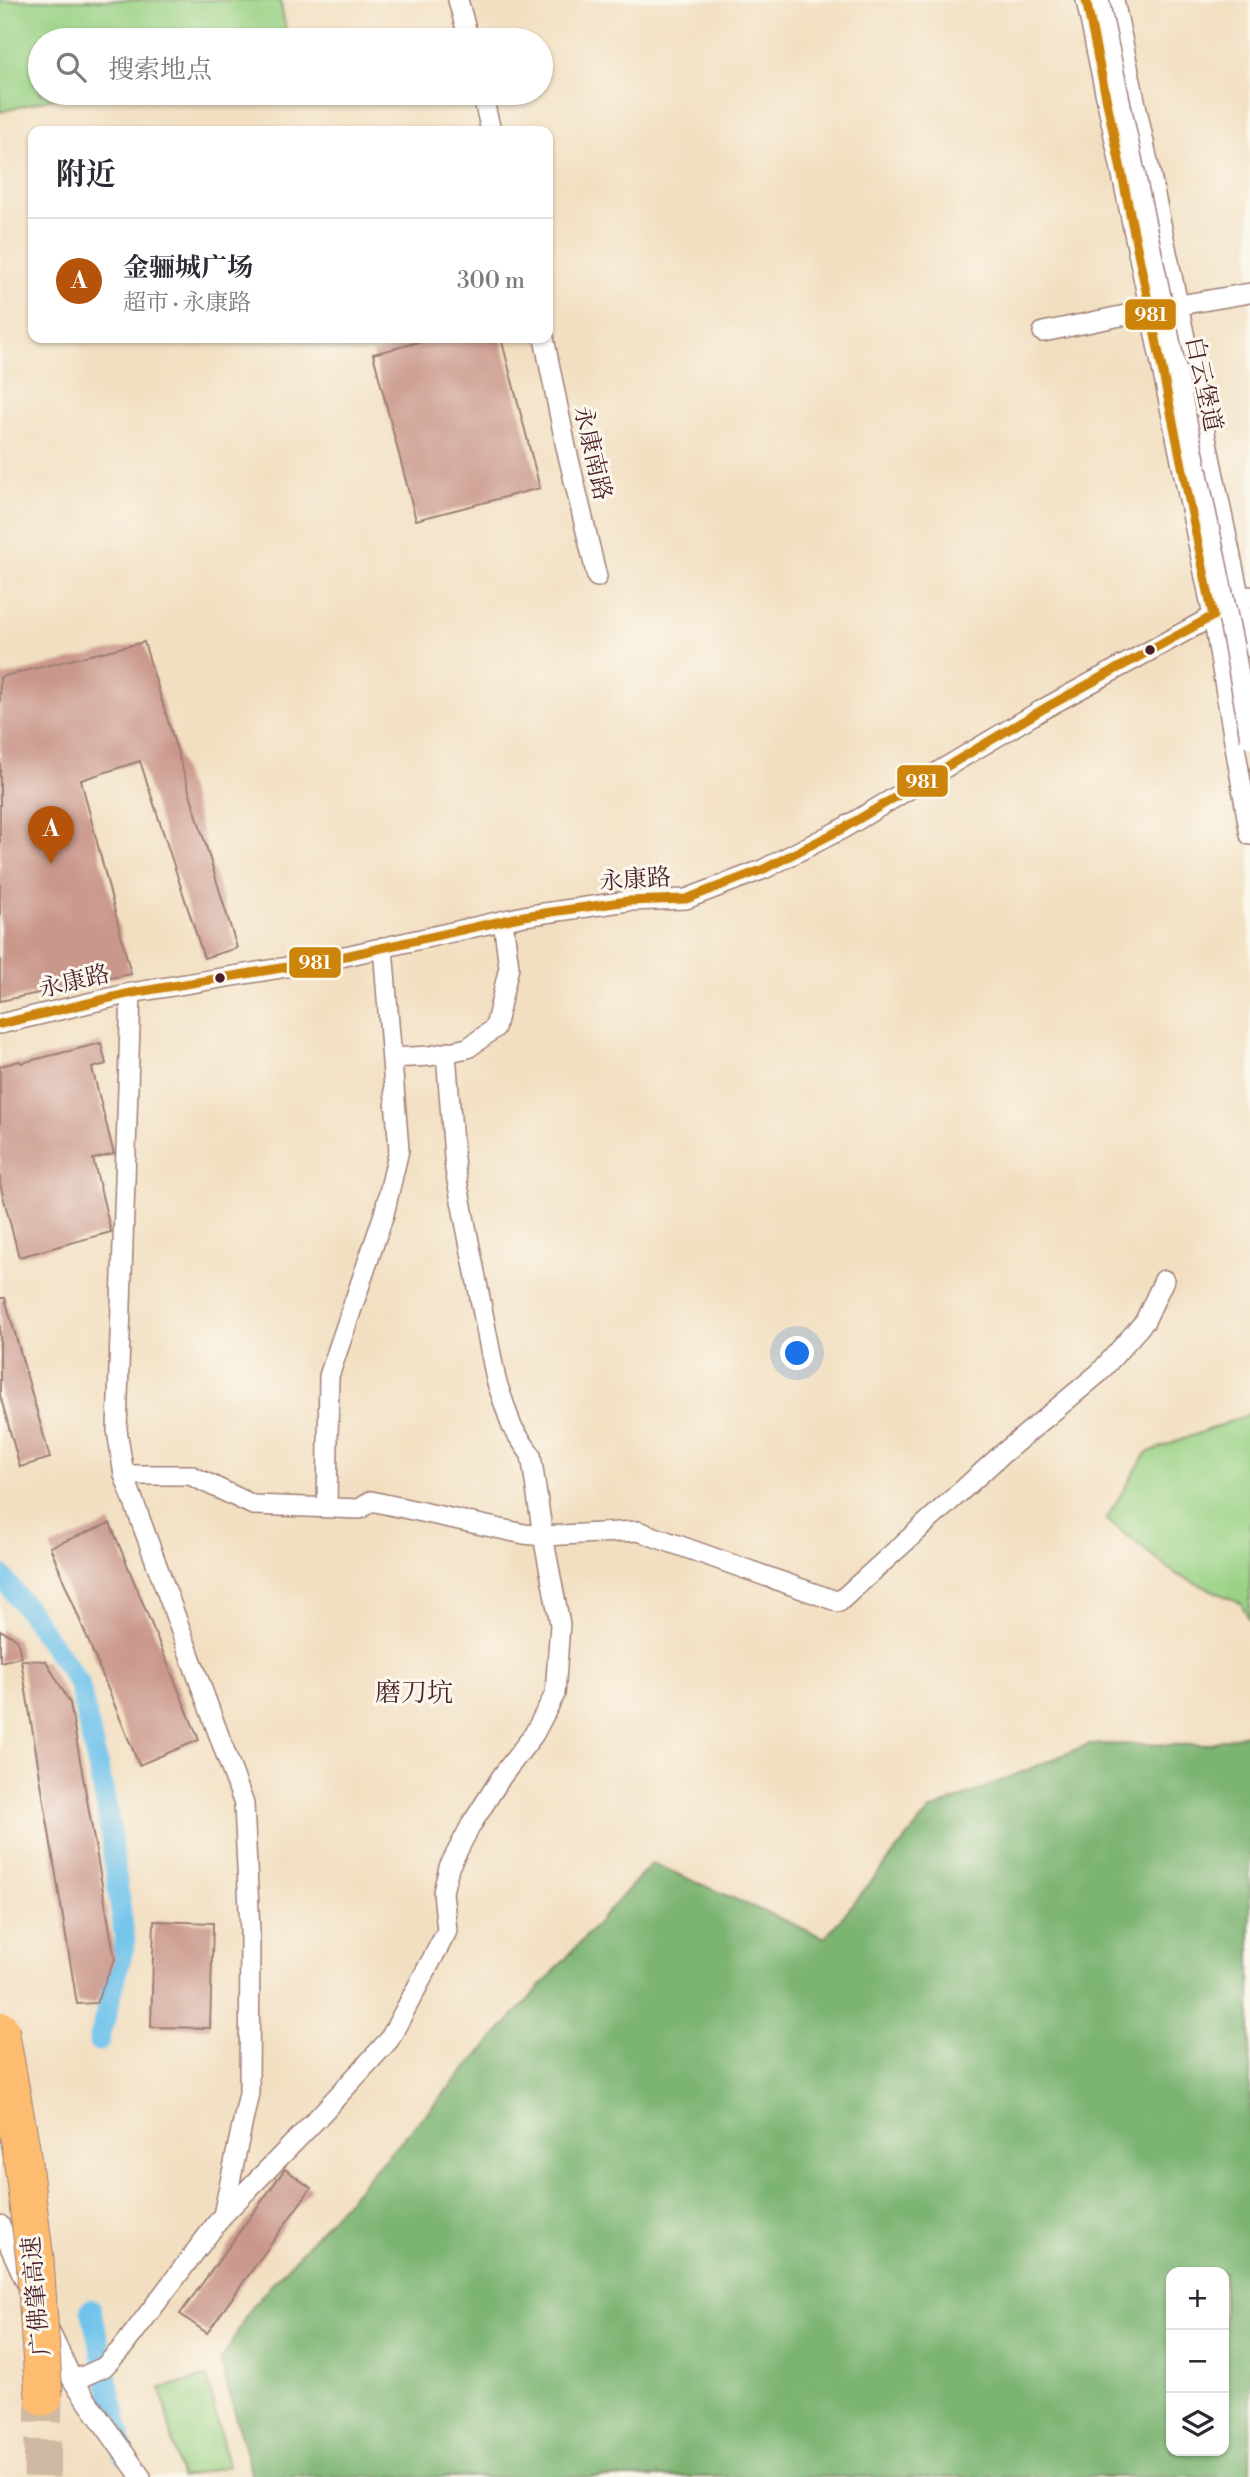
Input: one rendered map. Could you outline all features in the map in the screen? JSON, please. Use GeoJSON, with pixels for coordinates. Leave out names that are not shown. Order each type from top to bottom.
{"type":"FeatureCollection","features":[{"type":"Feature","properties":{"kind":"highway","name":"广佛肇高速"},"geometry":{"type":"LineString","coordinates":[[0,2030],[59,2389]]}},
{"type":"Feature","properties":{"kind":"street"},"geometry":{"type":"LineString","coordinates":[[458,0],[465,28]]}},
{"type":"Feature","properties":{"kind":"street"},"geometry":{"type":"LineString","coordinates":[[1086,0],[1213,617],[1250,835]]}},
{"type":"Feature","properties":{"kind":"street","name":"白云堡道"},"geometry":{"type":"LineString","coordinates":[[1099,0],[1234,646],[1250,738]]}},
{"type":"Feature","properties":{"kind":"street"},"geometry":{"type":"LineString","coordinates":[[1114,0],[1178,305],[1246,598],[1250,647]]}},
{"type":"Feature","properties":{"kind":"street"},"geometry":{"type":"LineString","coordinates":[[485,105],[490,126]]}},
{"type":"Feature","properties":{"kind":"street"},"geometry":{"type":"LineString","coordinates":[[1043,332],[1250,293]]}},
{"type":"Feature","properties":{"kind":"street","name":"永康南路"},"geometry":{"type":"LineString","coordinates":[[545,343],[568,459],[597,577]]}},
{"type":"Feature","properties":{"kind":"street","name":"永康路"},"geometry":{"type":"LineString","coordinates":[[0,1024],[131,993],[323,961],[503,920],[628,901],[686,899],[764,869],[842,829],[1045,708],[1246,598]]}},
{"type":"Feature","properties":{"kind":"street"},"geometry":{"type":"LineString","coordinates":[[392,1058],[468,1048],[495,1028],[509,967],[503,920]]}},
{"type":"Feature","properties":{"kind":"street"},"geometry":{"type":"LineString","coordinates":[[327,1507],[329,1376],[384,1214],[399,1150],[383,947]]}},
{"type":"Feature","properties":{"kind":"street"},"geometry":{"type":"LineString","coordinates":[[131,993],[117,1430],[124,1475],[244,1804],[250,1931],[249,2093],[223,2215]]}},
{"type":"Feature","properties":{"kind":"street"},"geometry":{"type":"LineString","coordinates":[[59,2389],[104,2367],[123,2347],[223,2215],[313,2123],[388,2040],[447,1931],[443,1892],[449,1867],[471,1825],[502,1776],[534,1734],[555,1694],[560,1624],[531,1455],[512,1427],[496,1380],[488,1340],[455,1170],[446,1053]]}},
{"type":"Feature","properties":{"kind":"street"},"geometry":{"type":"LineString","coordinates":[[124,1475],[190,1475],[253,1505],[360,1509],[371,1501],[524,1534],[543,1536],[638,1531],[839,1602],[1001,1455],[1099,1373],[1145,1321],[1164,1280]]}},
{"type":"Feature","properties":{"kind":"street"},"geometry":{"type":"LineString","coordinates":[[0,2225],[59,2389],[103,2423],[141,2477]]}},
{"type":"Feature","properties":{"kind":"green space"},"geometry":{"type":"Polygon","coordinates":[[[0,0],[280,0],[286,28],[28,28],[28,105],[0,112],[0,0]]]}},
{"type":"Feature","properties":{"kind":"green space"},"geometry":{"type":"Polygon","coordinates":[[[1250,1414],[1250,1621],[1241,1603],[1177,1575],[1106,1519],[1146,1453],[1250,1414]]]}},
{"type":"Feature","properties":{"kind":"green space"},"geometry":{"type":"Polygon","coordinates":[[[1250,1733],[1250,2477],[252,2477],[221,2362],[251,2307],[652,1863],[825,1938],[929,1811],[1089,1744],[1204,1745],[1250,1733]]]}},
{"type":"Feature","properties":{"kind":"green space"},"geometry":{"type":"Polygon","coordinates":[[[207,2377],[228,2466],[181,2477],[161,2388],[207,2377]]]}},
{"type":"Feature","properties":{"kind":"building"},"geometry":{"type":"Polygon","coordinates":[[[416,343],[502,343],[540,488],[416,520],[373,354],[416,343]]]}},
{"type":"Feature","properties":{"kind":"building"},"geometry":{"type":"Polygon","coordinates":[[[144,642],[237,948],[204,958],[140,761],[81,780],[131,974],[0,1001],[0,677],[144,642]]]}},
{"type":"Feature","properties":{"kind":"building"},"geometry":{"type":"Polygon","coordinates":[[[101,1043],[106,1064],[92,1068],[114,1154],[93,1159],[111,1232],[19,1257],[0,1184],[0,1066],[101,1043]]]}},
{"type":"Feature","properties":{"kind":"building"},"geometry":{"type":"Polygon","coordinates":[[[0,1298],[5,1298],[50,1458],[20,1467],[0,1395],[0,1298]]]}},
{"type":"Feature","properties":{"kind":"building"},"geometry":{"type":"Polygon","coordinates":[[[110,1523],[199,1740],[139,1765],[50,1547],[110,1523]]]}},
{"type":"Feature","properties":{"kind":"building"},"geometry":{"type":"Polygon","coordinates":[[[0,1630],[17,1639],[21,1657],[0,1662],[0,1630]]]}},
{"type":"Feature","properties":{"kind":"building"},"geometry":{"type":"Polygon","coordinates":[[[21,1660],[46,1661],[70,1703],[115,1959],[96,2003],[77,2004],[21,1660]]]}},
{"type":"Feature","properties":{"kind":"building"},"geometry":{"type":"Polygon","coordinates":[[[154,1921],[213,1923],[210,2028],[151,2027],[154,1921]]]}},
{"type":"Feature","properties":{"kind":"building"},"geometry":{"type":"Polygon","coordinates":[[[285,2169],[311,2188],[207,2333],[180,2314],[285,2169]]]}},
{"type":"Feature","properties":{"kind":"waterway"},"geometry":{"type":"LineString","coordinates":[[0,1574],[79,1683],[107,1808],[125,1942],[99,2041]]}},
{"type":"Feature","properties":{"kind":"waterway"},"geometry":{"type":"LineString","coordinates":[[91,2309],[124,2454]]}},
{"type":"Feature","properties":{"kind":"tunnel"},"geometry":{"type":"LineString","coordinates":[[42,2477],[44,2397]]}},
{"type":"Feature","properties":{"kind":"transit line","name":"981"},"geometry":{"type":"LineString","coordinates":[[0,1024],[131,993],[323,961],[524,916],[628,901],[686,899],[764,869],[842,829],[1045,708],[1213,616],[1086,0]]}},
{"type":"Feature","properties":{"kind":"place","name":"金骊城广场"},"geometry":{"type":"Point","coordinates":[51,864]}},
{"type":"Feature","properties":{"kind":"district","name":"磨刀坑"},"geometry":{"type":"Point","coordinates":[414,1692]}}]}
